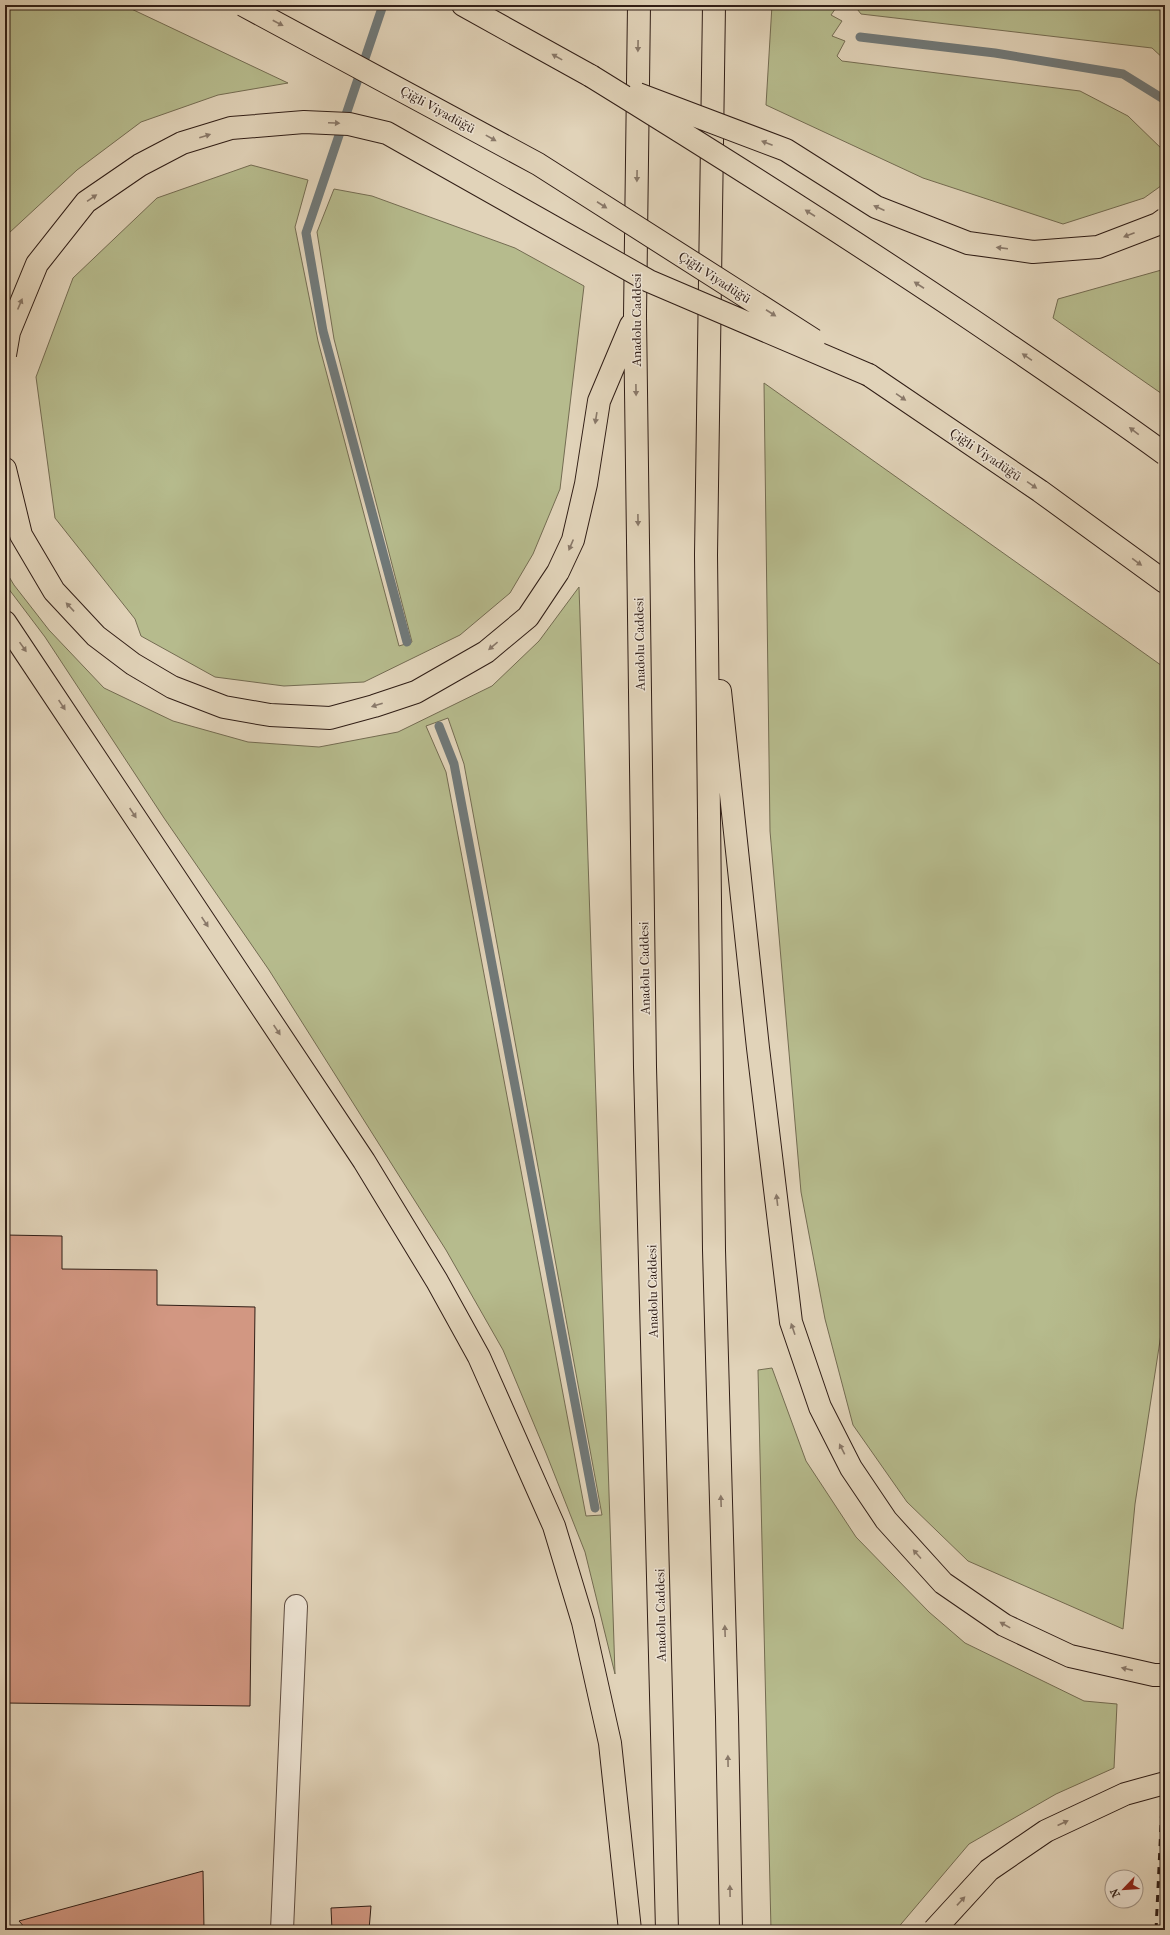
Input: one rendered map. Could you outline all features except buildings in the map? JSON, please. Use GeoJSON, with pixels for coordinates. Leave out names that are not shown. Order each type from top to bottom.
{"type":"FeatureCollection","features":[{"type":"Feature","properties":{"kind":"highway","name":"Çiğli Viyadüğü"},"geometry":{"type":"LineString","coordinates":[[244,5],[538,164],[868,376],[1040,491],[1165,582]]}},
{"type":"Feature","properties":{"kind":"highway"},"geometry":{"type":"LineString","coordinates":[[463,5],[591,76],[760,180],[1106,410],[1165,454]]}},
{"type":"Feature","properties":{"kind":"highway"},"geometry":{"type":"LineString","coordinates":[[714,5],[706,555],[714,1250],[727,1717],[731,1930]]}},
{"type":"Feature","properties":{"kind":"highway"},"geometry":{"type":"LineString","coordinates":[[714,41],[722,5]]}},
{"type":"Feature","properties":{"kind":"highway","name":"Anadolu Caddesi"},"geometry":{"type":"LineString","coordinates":[[639,6],[635,316],[645,1067],[667,1930]]}},
{"type":"Feature","properties":{"kind":"highway"},"geometry":{"type":"LineString","coordinates":[[591,76],[786,150],[876,207],[968,243],[1032,252],[1098,247],[1165,219]]}},
{"type":"Feature","properties":{"kind":"highway"},"geometry":{"type":"LineString","coordinates":[[5,355],[9,332],[37,264],[86,202],[140,165],[182,143],[231,128],[304,122],[349,124],[387,133],[648,281],[868,376]]}},
{"type":"Feature","properties":{"kind":"highway"},"geometry":{"type":"LineString","coordinates":[[5,469],[21,535],[54,591],[96,636],[133,664],[172,687],[224,707],[270,715],[330,718],[374,706],[416,692],[486,652],[528,617],[558,572],[573,540],[586,484],[599,401],[635,316]]}},
{"type":"Feature","properties":{"kind":"highway"},"geometry":{"type":"LineString","coordinates":[[706,555],[758,1048],[791,1322],[820,1407],[851,1468],[886,1520],[943,1583],[1004,1625],[1070,1656],[1154,1675],[1165,1676]]}},
{"type":"Feature","properties":{"kind":"highway"},"geometry":{"type":"LineString","coordinates":[[5,622],[40,672],[364,1161],[437,1281],[479,1357],[554,1526],[583,1622],[610,1743],[630,1930]]}},
{"type":"Feature","properties":{"kind":"highway"},"geometry":{"type":"LineString","coordinates":[[934,1930],[990,1870],[1046,1831],[1125,1794],[1165,1783]]}},
{"type":"Feature","properties":{"kind":"street"},"geometry":{"type":"LineString","coordinates":[[282,1930],[296,1606]]}},
{"type":"Feature","properties":{"kind":"green space"},"geometry":{"type":"Polygon","coordinates":[[[5,5],[123,5],[288,83],[218,95],[141,122],[77,170],[9,233],[5,243],[5,5]]]}},
{"type":"Feature","properties":{"kind":"green space"},"geometry":{"type":"Polygon","coordinates":[[[772,5],[838,5],[831,15],[842,21],[832,36],[845,41],[837,56],[842,61],[1080,91],[1128,116],[1165,152],[1165,183],[1144,198],[1063,224],[923,178],[766,105],[772,5]]]}},
{"type":"Feature","properties":{"kind":"green space"},"geometry":{"type":"Polygon","coordinates":[[[854,5],[1165,5],[1165,60],[1152,48],[861,14],[854,5]]]}},
{"type":"Feature","properties":{"kind":"green space"},"geometry":{"type":"Polygon","coordinates":[[[251,165],[308,180],[295,227],[318,341],[399,646],[412,642],[334,339],[317,232],[334,189],[372,196],[515,248],[584,286],[560,489],[533,554],[510,593],[460,635],[364,682],[284,686],[215,677],[141,636],[135,619],[55,518],[36,377],[73,278],[157,198],[251,165]]]}},
{"type":"Feature","properties":{"kind":"green space"},"geometry":{"type":"Polygon","coordinates":[[[1165,269],[1165,396],[1053,318],[1058,299],[1165,269]]]}},
{"type":"Feature","properties":{"kind":"green space"},"geometry":{"type":"Polygon","coordinates":[[[764,383],[1165,668],[1165,1308],[1135,1504],[1123,1629],[968,1561],[907,1502],[853,1425],[825,1319],[801,1192],[770,831],[764,383]]]}},
{"type":"Feature","properties":{"kind":"green space"},"geometry":{"type":"Polygon","coordinates":[[[5,570],[14,585],[49,630],[104,688],[173,721],[248,742],[319,747],[398,732],[492,686],[539,641],[579,587],[615,1674],[585,1552],[503,1350],[446,1250],[269,970],[164,818],[45,637],[5,584],[5,570]],[[448,718],[426,726],[446,772],[586,1516],[602,1515],[464,764],[448,718]]]}},
{"type":"Feature","properties":{"kind":"green space"},"geometry":{"type":"Polygon","coordinates":[[[772,1368],[806,1461],[856,1537],[929,1612],[965,1643],[1084,1701],[1117,1704],[1114,1768],[1056,1794],[969,1844],[896,1930],[771,1930],[758,1370],[772,1368]]]}},
{"type":"Feature","properties":{"kind":"waterway"},"geometry":{"type":"LineString","coordinates":[[383,5],[306,233],[323,331],[407,642]]}},
{"type":"Feature","properties":{"kind":"waterway"},"geometry":{"type":"LineString","coordinates":[[860,37],[995,53],[1123,74],[1165,100]]}},
{"type":"Feature","properties":{"kind":"waterway"},"geometry":{"type":"LineString","coordinates":[[439,726],[454,764],[595,1508]]}},
{"type":"Feature","properties":{"kind":"railway"},"geometry":{"type":"LineString","coordinates":[[1156,1930],[1165,1743]]}}]}
